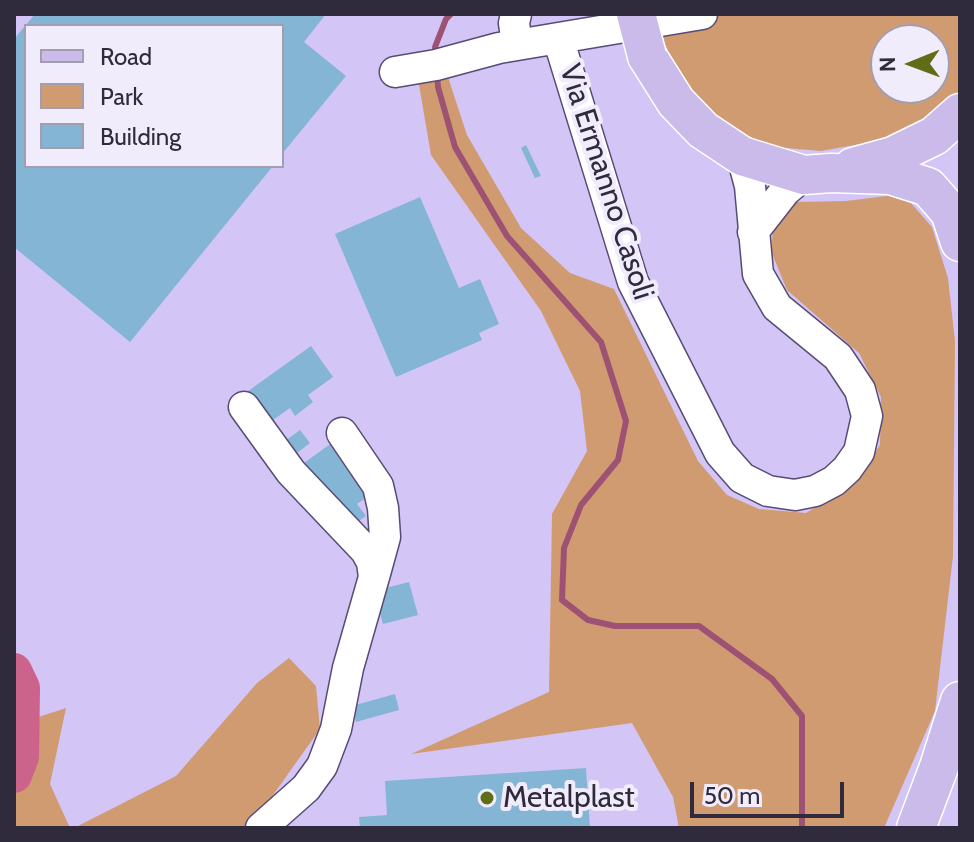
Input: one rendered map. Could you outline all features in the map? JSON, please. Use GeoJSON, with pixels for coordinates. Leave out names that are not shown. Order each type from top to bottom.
{"type":"FeatureCollection","features":[{"type":"Feature","properties":{"kind":"main road"},"geometry":{"type":"LineString","coordinates":[[636,14],[647,56],[676,102],[703,130],[742,156],[817,174],[890,175],[928,187],[950,212],[960,242]]}},
{"type":"Feature","properties":{"kind":"main road"},"geometry":{"type":"LineString","coordinates":[[817,174],[893,156],[934,136],[960,113]]}},
{"type":"Feature","properties":{"kind":"main road"},"geometry":{"type":"LineString","coordinates":[[916,828],[960,701]]}},
{"type":"Feature","properties":{"kind":"lane"},"geometry":{"type":"LineString","coordinates":[[516,14],[517,45]]}},
{"type":"Feature","properties":{"kind":"lane","name":"Via Ermanno Casoli"},"geometry":{"type":"LineString","coordinates":[[395,72],[517,45],[702,14]]}},
{"type":"Feature","properties":{"kind":"lane","name":"Via Ermanno Casoli"},"geometry":{"type":"LineString","coordinates":[[558,38],[633,282],[720,453],[742,478],[768,491],[795,495],[815,491],[834,481],[847,469],[859,452],[867,416],[860,390],[838,357],[777,307],[758,274],[750,186],[742,156]]}},
{"type":"Feature","properties":{"kind":"lane"},"geometry":{"type":"LineString","coordinates":[[753,232],[785,191],[817,174]]}},
{"type":"Feature","properties":{"kind":"lane"},"geometry":{"type":"LineString","coordinates":[[244,407],[291,472],[366,551],[372,562],[374,577]]}},
{"type":"Feature","properties":{"kind":"lane"},"geometry":{"type":"LineString","coordinates":[[261,828],[306,788],[322,766],[336,729],[348,668],[385,537],[378,486],[342,433]]}},
{"type":"Feature","properties":{"kind":"green space"},"geometry":{"type":"Polygon","coordinates":[[[728,14],[960,14],[960,91],[950,101],[950,24],[870,24],[870,104],[946,104],[937,113],[889,139],[821,151],[774,147],[746,135],[718,117],[674,66],[660,27],[728,14]]]}},
{"type":"Feature","properties":{"kind":"green space"},"geometry":{"type":"Polygon","coordinates":[[[446,71],[467,135],[521,228],[570,273],[614,289],[698,461],[727,495],[759,509],[806,513],[855,483],[880,445],[881,397],[859,353],[787,290],[771,251],[774,222],[796,202],[846,201],[903,194],[932,227],[948,278],[955,341],[953,556],[935,711],[884,828],[679,828],[673,797],[632,723],[411,754],[549,692],[552,514],[587,451],[580,391],[541,311],[431,155],[418,79],[446,71]]]}},
{"type":"Feature","properties":{"kind":"green space"},"geometry":{"type":"Polygon","coordinates":[[[289,658],[316,686],[320,729],[266,805],[243,828],[74,828],[176,776],[257,683],[289,658]]]}},
{"type":"Feature","properties":{"kind":"green space"},"geometry":{"type":"Polygon","coordinates":[[[66,708],[50,784],[70,828],[14,828],[14,725],[66,708]]]}},
{"type":"Feature","properties":{"kind":"building"},"geometry":{"type":"Polygon","coordinates":[[[35,14],[326,14],[304,42],[346,76],[284,152],[284,24],[27,24],[35,14]]]}},
{"type":"Feature","properties":{"kind":"building"},"geometry":{"type":"Polygon","coordinates":[[[24,27],[24,168],[271,168],[130,342],[14,247],[14,39],[24,27]]]}},
{"type":"Feature","properties":{"kind":"building"},"geometry":{"type":"Polygon","coordinates":[[[526,145],[541,176],[535,178],[521,148],[526,145]]]}},
{"type":"Feature","properties":{"kind":"building"},"geometry":{"type":"Polygon","coordinates":[[[420,197],[459,288],[480,279],[499,324],[479,333],[482,340],[396,377],[335,234],[420,197]]]}},
{"type":"Feature","properties":{"kind":"building"},"geometry":{"type":"Polygon","coordinates":[[[311,346],[333,377],[308,395],[313,402],[295,416],[290,408],[266,425],[244,394],[311,346]]]}},
{"type":"Feature","properties":{"kind":"building"},"geometry":{"type":"Polygon","coordinates":[[[300,430],[310,443],[289,459],[278,446],[300,430]]]}},
{"type":"Feature","properties":{"kind":"building"},"geometry":{"type":"Polygon","coordinates":[[[333,442],[370,495],[357,504],[366,516],[350,527],[304,463],[333,442]]]}},
{"type":"Feature","properties":{"kind":"building"},"geometry":{"type":"Polygon","coordinates":[[[409,582],[418,615],[383,624],[374,591],[409,582]]]}},
{"type":"Feature","properties":{"kind":"building"},"geometry":{"type":"Polygon","coordinates":[[[395,694],[399,710],[356,722],[352,706],[395,694]]]}},
{"type":"Feature","properties":{"kind":"building","name":"Metalplast"},"geometry":{"type":"Polygon","coordinates":[[[586,768],[590,828],[360,828],[359,817],[387,815],[385,781],[586,768]]]}},
{"type":"Feature","properties":{"kind":"waterway"},"geometry":{"type":"LineString","coordinates":[[436,55],[435,47],[451,14]]}},
{"type":"Feature","properties":{"kind":"waterway"},"geometry":{"type":"LineString","coordinates":[[437,74],[455,147],[507,236],[601,342],[626,421],[618,460],[581,505],[564,548],[562,600],[588,620],[615,626],[699,626],[772,679],[802,716],[802,828]]}},
{"type":"Feature","properties":{"kind":"waterway"},"geometry":{"type":"LineString","coordinates":[[14,671],[22,688],[21,757],[14,775]]}},
{"type":"Feature","properties":{"kind":"place","name":"Metalplast"},"geometry":{"type":"Point","coordinates":[487,798]}}]}
